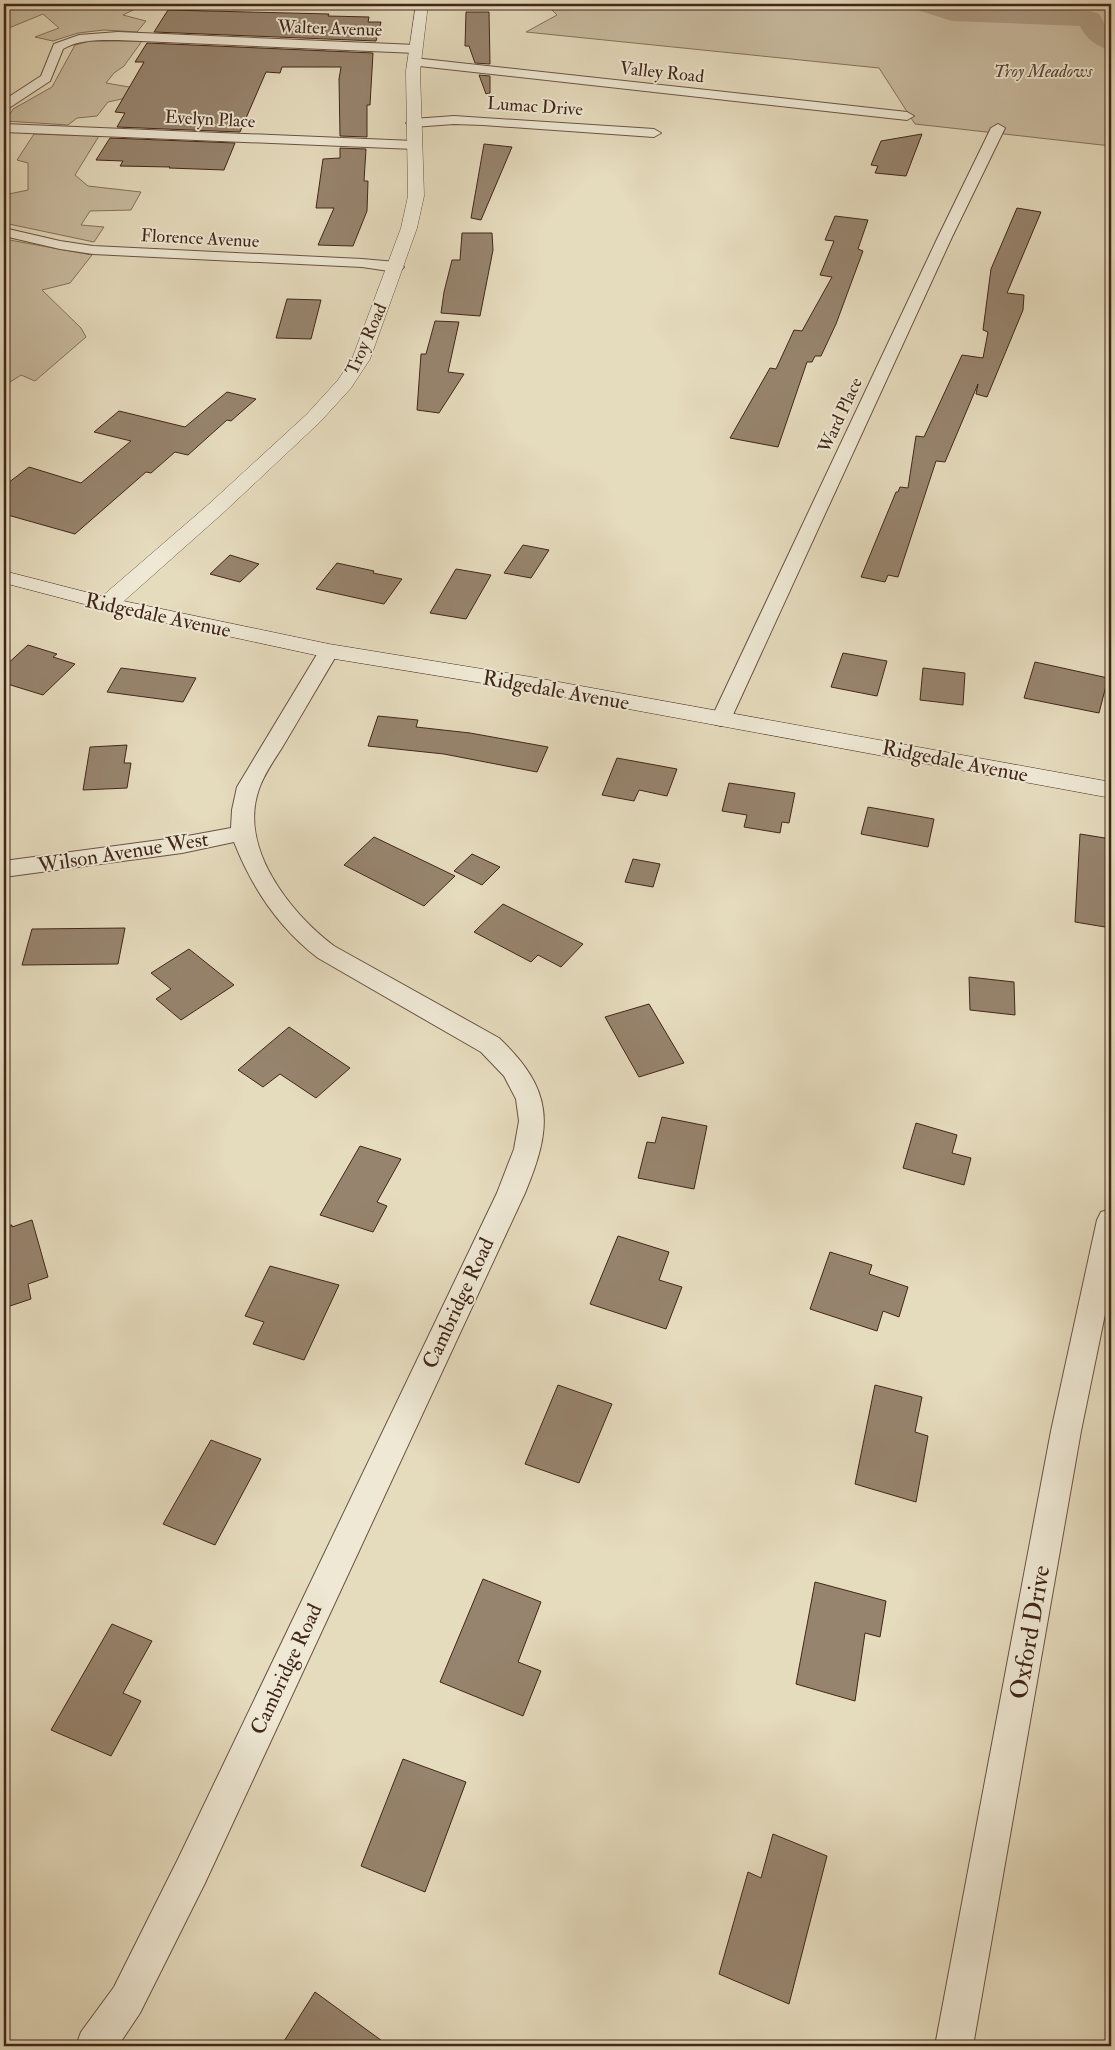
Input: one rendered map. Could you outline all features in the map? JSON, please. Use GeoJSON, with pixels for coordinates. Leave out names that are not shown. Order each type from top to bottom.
{"type":"FeatureCollection","features":[{"type":"Feature","properties":{"kind":"street","name":"Troy Road"},"geometry":{"type":"LineString","coordinates":[[107,604],[234,494],[337,394],[350,379],[361,359],[396,267],[409,228],[416,196],[413,122],[415,55],[422,4]]}},
{"type":"Feature","properties":{"kind":"street","name":"Walter Avenue"},"geometry":{"type":"LineString","coordinates":[[4,105],[46,78],[58,47],[69,41],[93,36],[415,55]]}},
{"type":"Feature","properties":{"kind":"street","name":"Valley Road"},"geometry":{"type":"LineString","coordinates":[[415,55],[907,116]]}},
{"type":"Feature","properties":{"kind":"street","name":"Lumac Drive"},"geometry":{"type":"LineString","coordinates":[[413,122],[454,120],[654,133]]}},
{"type":"Feature","properties":{"kind":"street","name":"Evelyn Place"},"geometry":{"type":"LineString","coordinates":[[4,128],[414,145]]}},
{"type":"Feature","properties":{"kind":"street","name":"Ward Place"},"geometry":{"type":"LineString","coordinates":[[721,719],[944,237],[998,128]]}},
{"type":"Feature","properties":{"kind":"street","name":"Florence Avenue"},"geometry":{"type":"LineString","coordinates":[[4,232],[60,245],[93,250],[362,263],[396,267]]}},
{"type":"Feature","properties":{"kind":"street","name":"Ridgedale Avenue"},"geometry":{"type":"LineString","coordinates":[[4,577],[107,604],[329,651],[531,684],[1111,790]]}},
{"type":"Feature","properties":{"kind":"street","name":"Cambridge Road"},"geometry":{"type":"LineString","coordinates":[[95,2046],[127,2000],[192,1870],[491,1232],[510,1197],[525,1154],[532,1120],[529,1103],[522,1083],[504,1057],[490,1045],[326,952],[290,920],[247,849],[243,833],[242,812],[248,787],[264,757],[329,651]]}},
{"type":"Feature","properties":{"kind":"street","name":"Wilson Avenue West"},"geometry":{"type":"LineString","coordinates":[[4,869],[182,844],[243,833]]}},
{"type":"Feature","properties":{"kind":"street","name":"Oxford Drive"},"geometry":{"type":"LineString","coordinates":[[954,2046],[1066,1431],[1111,1220]]}},
{"type":"Feature","properties":{"kind":"green space"},"geometry":{"type":"Polygon","coordinates":[[[4,4],[145,4],[123,15],[146,21],[137,32],[104,30],[78,33],[53,41],[35,37],[59,28],[43,14],[4,30],[4,4]]]}},
{"type":"Feature","properties":{"kind":"green space","name":"Troy Meadows"},"geometry":{"type":"Polygon","coordinates":[[[546,4],[1111,4],[1111,146],[915,124],[879,68],[526,32],[557,15],[546,4]]]}},
{"type":"Feature","properties":{"kind":"green space"},"geometry":{"type":"Polygon","coordinates":[[[90,41],[142,41],[124,66],[114,73],[106,83],[141,89],[131,97],[108,102],[97,116],[77,118],[68,125],[6,121],[13,109],[52,87],[75,45],[90,41]]]}},
{"type":"Feature","properties":{"kind":"green space"},"geometry":{"type":"Polygon","coordinates":[[[34,134],[99,136],[75,175],[88,186],[141,192],[131,210],[90,211],[81,225],[104,227],[94,242],[4,223],[4,195],[28,190],[28,163],[17,160],[34,134]]]}},
{"type":"Feature","properties":{"kind":"green space"},"geometry":{"type":"Polygon","coordinates":[[[4,239],[92,255],[70,283],[42,290],[81,328],[86,337],[35,381],[21,375],[4,386],[4,239]]]}},
{"type":"Feature","properties":{"kind":"building"},"geometry":{"type":"Polygon","coordinates":[[[168,10],[329,14],[328,16],[369,17],[368,22],[381,22],[376,41],[154,32],[168,10]]]}},
{"type":"Feature","properties":{"kind":"building"},"geometry":{"type":"Polygon","coordinates":[[[466,12],[489,12],[490,64],[475,63],[469,46],[465,46],[466,12]]]}},
{"type":"Feature","properties":{"kind":"building"},"geometry":{"type":"Polygon","coordinates":[[[147,43],[373,53],[370,105],[367,105],[367,137],[340,136],[339,79],[341,67],[282,67],[280,73],[266,72],[240,132],[117,127],[125,113],[115,112],[144,62],[135,62],[147,43]]]}},
{"type":"Feature","properties":{"kind":"building"},"geometry":{"type":"Polygon","coordinates":[[[479,75],[490,76],[490,93],[486,94],[479,75]]]}},
{"type":"Feature","properties":{"kind":"building"},"geometry":{"type":"Polygon","coordinates":[[[922,134],[906,176],[875,173],[878,166],[871,165],[881,141],[922,134]]]}},
{"type":"Feature","properties":{"kind":"building"},"geometry":{"type":"Polygon","coordinates":[[[110,138],[235,143],[224,170],[169,168],[120,166],[123,161],[96,160],[110,138]]]}},
{"type":"Feature","properties":{"kind":"building"},"geometry":{"type":"Polygon","coordinates":[[[484,144],[512,147],[481,220],[471,218],[484,144]]]}},
{"type":"Feature","properties":{"kind":"building"},"geometry":{"type":"Polygon","coordinates":[[[340,148],[366,149],[364,181],[368,181],[367,211],[353,246],[318,245],[334,208],[316,208],[323,159],[340,158],[340,148]]]}},
{"type":"Feature","properties":{"kind":"building"},"geometry":{"type":"Polygon","coordinates":[[[1017,208],[1041,212],[1007,293],[1024,295],[1023,310],[987,397],[976,394],[978,384],[945,462],[936,461],[898,577],[888,575],[885,582],[861,577],[896,492],[898,492],[900,487],[908,488],[916,436],[924,437],[962,355],[983,358],[988,332],[983,330],[991,269],[1017,208]]]}},
{"type":"Feature","properties":{"kind":"building"},"geometry":{"type":"Polygon","coordinates":[[[835,216],[868,220],[858,249],[863,251],[836,324],[821,356],[815,356],[812,362],[807,362],[778,447],[730,438],[770,368],[776,369],[794,330],[802,331],[832,277],[820,275],[834,241],[825,240],[835,216]]]}},
{"type":"Feature","properties":{"kind":"building"},"geometry":{"type":"Polygon","coordinates":[[[462,233],[492,233],[493,250],[480,316],[441,313],[452,260],[460,260],[462,233]]]}},
{"type":"Feature","properties":{"kind":"building"},"geometry":{"type":"Polygon","coordinates":[[[287,299],[321,300],[311,339],[276,338],[287,299]]]}},
{"type":"Feature","properties":{"kind":"building"},"geometry":{"type":"Polygon","coordinates":[[[435,321],[459,322],[448,372],[464,374],[439,413],[417,410],[421,354],[426,354],[435,321]]]}},
{"type":"Feature","properties":{"kind":"building"},"geometry":{"type":"Polygon","coordinates":[[[227,392],[256,399],[231,421],[227,420],[188,455],[175,452],[151,473],[146,472],[75,534],[4,514],[4,486],[29,467],[81,483],[131,441],[94,432],[119,411],[185,427],[227,392]]]}},
{"type":"Feature","properties":{"kind":"building"},"geometry":{"type":"Polygon","coordinates":[[[523,545],[549,550],[531,578],[504,573],[523,545]]]}},
{"type":"Feature","properties":{"kind":"building"},"geometry":{"type":"Polygon","coordinates":[[[230,555],[259,564],[240,582],[210,574],[230,555]]]}},
{"type":"Feature","properties":{"kind":"building"},"geometry":{"type":"Polygon","coordinates":[[[337,563],[402,579],[384,604],[316,589],[337,563]]]}},
{"type":"Feature","properties":{"kind":"building"},"geometry":{"type":"Polygon","coordinates":[[[456,569],[491,575],[466,619],[430,613],[456,569]]]}},
{"type":"Feature","properties":{"kind":"building"},"geometry":{"type":"Polygon","coordinates":[[[28,645],[57,654],[53,657],[75,664],[43,695],[4,683],[4,667],[28,645]]]}},
{"type":"Feature","properties":{"kind":"building"},"geometry":{"type":"Polygon","coordinates":[[[843,653],[887,661],[877,696],[831,687],[843,653]]]}},
{"type":"Feature","properties":{"kind":"building"},"geometry":{"type":"Polygon","coordinates":[[[1035,662],[1108,678],[1099,713],[1024,698],[1035,662]]]}},
{"type":"Feature","properties":{"kind":"building"},"geometry":{"type":"Polygon","coordinates":[[[121,668],[196,678],[183,702],[107,692],[121,668]]]}},
{"type":"Feature","properties":{"kind":"building"},"geometry":{"type":"Polygon","coordinates":[[[923,668],[965,673],[963,705],[920,700],[923,668]]]}},
{"type":"Feature","properties":{"kind":"building"},"geometry":{"type":"Polygon","coordinates":[[[378,716],[418,720],[416,727],[470,733],[548,747],[537,772],[444,754],[368,746],[378,716]]]}},
{"type":"Feature","properties":{"kind":"building"},"geometry":{"type":"Polygon","coordinates":[[[127,745],[124,763],[131,763],[127,788],[83,790],[90,747],[127,745]]]}},
{"type":"Feature","properties":{"kind":"building"},"geometry":{"type":"Polygon","coordinates":[[[617,758],[677,769],[667,796],[639,790],[634,801],[602,795],[617,758]]]}},
{"type":"Feature","properties":{"kind":"building"},"geometry":{"type":"Polygon","coordinates":[[[729,783],[795,793],[789,823],[782,822],[780,833],[744,827],[747,815],[722,811],[729,783]]]}},
{"type":"Feature","properties":{"kind":"building"},"geometry":{"type":"Polygon","coordinates":[[[868,807],[934,819],[928,847],[861,834],[868,807]]]}},
{"type":"Feature","properties":{"kind":"building"},"geometry":{"type":"Polygon","coordinates":[[[1080,834],[1111,839],[1111,928],[1075,922],[1080,834]]]}},
{"type":"Feature","properties":{"kind":"building"},"geometry":{"type":"Polygon","coordinates":[[[374,837],[455,876],[424,906],[344,865],[374,837]]]}},
{"type":"Feature","properties":{"kind":"building"},"geometry":{"type":"Polygon","coordinates":[[[472,854],[500,867],[482,885],[454,871],[472,854]]]}},
{"type":"Feature","properties":{"kind":"building"},"geometry":{"type":"Polygon","coordinates":[[[633,859],[660,864],[653,887],[625,882],[633,859]]]}},
{"type":"Feature","properties":{"kind":"building"},"geometry":{"type":"Polygon","coordinates":[[[503,904],[583,944],[561,967],[538,955],[531,962],[474,932],[503,904]]]}},
{"type":"Feature","properties":{"kind":"building"},"geometry":{"type":"Polygon","coordinates":[[[125,928],[118,964],[22,965],[32,929],[125,928]]]}},
{"type":"Feature","properties":{"kind":"building"},"geometry":{"type":"Polygon","coordinates":[[[189,949],[234,985],[181,1020],[156,999],[171,989],[151,973],[189,949]]]}},
{"type":"Feature","properties":{"kind":"building"},"geometry":{"type":"Polygon","coordinates":[[[969,977],[1014,982],[1015,1015],[970,1010],[969,977]]]}},
{"type":"Feature","properties":{"kind":"building"},"geometry":{"type":"Polygon","coordinates":[[[649,1004],[684,1063],[639,1077],[605,1017],[649,1004]]]}},
{"type":"Feature","properties":{"kind":"building"},"geometry":{"type":"Polygon","coordinates":[[[289,1027],[350,1068],[316,1098],[280,1074],[263,1087],[238,1070],[289,1027]]]}},
{"type":"Feature","properties":{"kind":"building"},"geometry":{"type":"Polygon","coordinates":[[[662,1117],[707,1126],[694,1189],[638,1178],[647,1142],[655,1143],[662,1117]]]}},
{"type":"Feature","properties":{"kind":"building"},"geometry":{"type":"Polygon","coordinates":[[[916,1123],[957,1135],[952,1153],[971,1158],[964,1185],[903,1168],[916,1123]]]}},
{"type":"Feature","properties":{"kind":"building"},"geometry":{"type":"Polygon","coordinates":[[[360,1146],[401,1159],[377,1202],[387,1206],[373,1232],[320,1215],[360,1146]]]}},
{"type":"Feature","properties":{"kind":"building"},"geometry":{"type":"Polygon","coordinates":[[[32,1220],[48,1277],[28,1284],[31,1299],[4,1308],[4,1226],[12,1225],[12,1227],[32,1220]]]}},
{"type":"Feature","properties":{"kind":"building"},"geometry":{"type":"Polygon","coordinates":[[[618,1236],[669,1252],[659,1280],[682,1287],[666,1329],[590,1304],[618,1236]]]}},
{"type":"Feature","properties":{"kind":"building"},"geometry":{"type":"Polygon","coordinates":[[[830,1252],[872,1265],[869,1274],[908,1287],[899,1317],[883,1311],[877,1331],[810,1309],[830,1252]]]}},
{"type":"Feature","properties":{"kind":"building"},"geometry":{"type":"Polygon","coordinates":[[[270,1266],[339,1285],[304,1360],[253,1344],[264,1322],[245,1316],[270,1266]]]}},
{"type":"Feature","properties":{"kind":"building"},"geometry":{"type":"Polygon","coordinates":[[[558,1385],[612,1404],[579,1483],[525,1464],[558,1385]]]}},
{"type":"Feature","properties":{"kind":"building"},"geometry":{"type":"Polygon","coordinates":[[[875,1385],[922,1397],[915,1432],[928,1436],[916,1502],[855,1484],[875,1385]]]}},
{"type":"Feature","properties":{"kind":"building"},"geometry":{"type":"Polygon","coordinates":[[[211,1440],[261,1459],[215,1545],[163,1524],[211,1440]]]}},
{"type":"Feature","properties":{"kind":"building"},"geometry":{"type":"Polygon","coordinates":[[[483,1579],[541,1602],[518,1662],[541,1671],[523,1716],[440,1682],[483,1579]]]}},
{"type":"Feature","properties":{"kind":"building"},"geometry":{"type":"Polygon","coordinates":[[[815,1582],[886,1601],[880,1637],[865,1633],[855,1701],[796,1684],[815,1582]]]}},
{"type":"Feature","properties":{"kind":"building"},"geometry":{"type":"Polygon","coordinates":[[[112,1624],[152,1641],[123,1693],[141,1701],[111,1756],[51,1730],[112,1624]]]}},
{"type":"Feature","properties":{"kind":"building"},"geometry":{"type":"Polygon","coordinates":[[[403,1759],[466,1782],[425,1892],[361,1866],[403,1759]]]}},
{"type":"Feature","properties":{"kind":"building"},"geometry":{"type":"Polygon","coordinates":[[[773,1834],[827,1856],[789,2004],[719,1974],[748,1872],[761,1878],[773,1834]]]}},
{"type":"Feature","properties":{"kind":"building"},"geometry":{"type":"Polygon","coordinates":[[[315,1992],[389,2046],[281,2046],[315,1992]]]}},
{"type":"Feature","properties":{"kind":"waterway"},"geometry":{"type":"LineString","coordinates":[[923,4],[952,13],[1090,19],[1096,32],[1111,42]]}}]}
